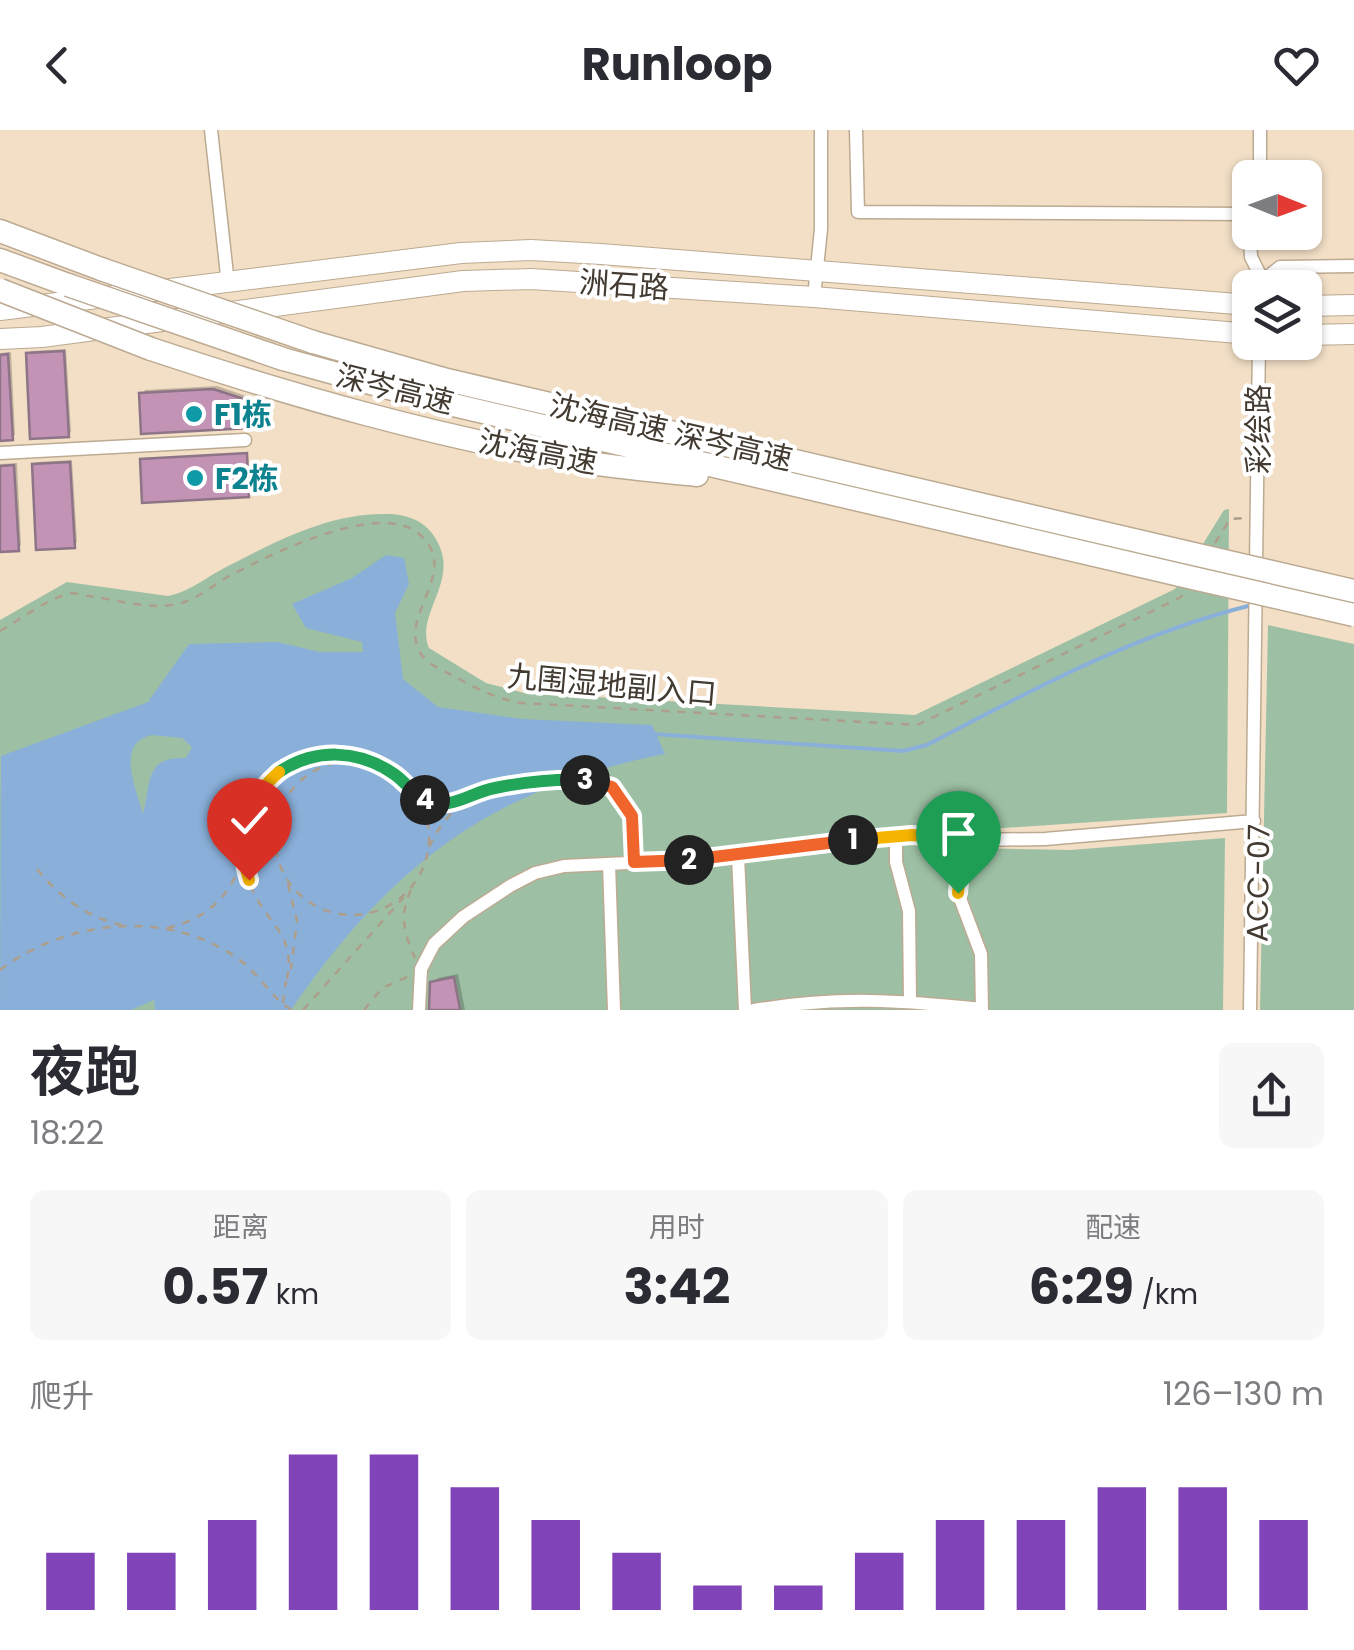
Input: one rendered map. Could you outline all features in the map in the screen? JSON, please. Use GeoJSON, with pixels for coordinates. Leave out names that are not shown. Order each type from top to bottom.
{"type":"FeatureCollection","features":[{"type":"Feature","properties":{"kind":"highway","name":"沈海高速 深岑高速"},"geometry":{"type":"LineString","coordinates":[[0,231],[313,342],[1354,615]]}},
{"type":"Feature","properties":{"kind":"highway","name":"深岑高速"},"geometry":{"type":"LineString","coordinates":[[0,260],[283,358],[386,388],[800,486]]}},
{"type":"Feature","properties":{"kind":"highway","name":"沈海高速"},"geometry":{"type":"LineString","coordinates":[[0,290],[152,349],[277,391],[481,442],[586,462],[800,486]]}},
{"type":"Feature","properties":{"kind":"highway","name":"沈海高速 深岑高速"},"geometry":{"type":"LineString","coordinates":[[800,486],[1185,570],[1354,591]]}},
{"type":"Feature","properties":{"kind":"main road","name":"洲石路"},"geometry":{"type":"LineString","coordinates":[[0,310],[461,252],[531,250],[1232,304]]}},
{"type":"Feature","properties":{"kind":"main road","name":"洲石路"},"geometry":{"type":"LineString","coordinates":[[0,339],[463,281],[531,278],[1232,332]]}},
{"type":"Feature","properties":{"kind":"main road"},"geometry":{"type":"LineString","coordinates":[[1322,306],[1354,306]]}},
{"type":"Feature","properties":{"kind":"main road"},"geometry":{"type":"LineString","coordinates":[[1322,335],[1354,334]]}},
{"type":"Feature","properties":{"kind":"street"},"geometry":{"type":"LineString","coordinates":[[211,130],[228,284]]}},
{"type":"Feature","properties":{"kind":"street"},"geometry":{"type":"LineString","coordinates":[[814,297],[821,214],[821,130]]}},
{"type":"Feature","properties":{"kind":"street"},"geometry":{"type":"LineString","coordinates":[[856,130],[858,212],[1232,214]]}},
{"type":"Feature","properties":{"kind":"street"},"geometry":{"type":"LineString","coordinates":[[1260,130],[1260,160]]}},
{"type":"Feature","properties":{"kind":"street"},"geometry":{"type":"LineString","coordinates":[[1278,270],[1354,266]]}},
{"type":"Feature","properties":{"kind":"street","name":"彩绘路"},"geometry":{"type":"LineString","coordinates":[[1253,1010],[1259,360]]}},
{"type":"Feature","properties":{"kind":"street"},"geometry":{"type":"LineString","coordinates":[[0,453],[245,440]]}},
{"type":"Feature","properties":{"kind":"street","name":"ACC-07"},"geometry":{"type":"LineString","coordinates":[[1253,1010],[1261,757]]}},
{"type":"Feature","properties":{"kind":"street"},"geometry":{"type":"LineString","coordinates":[[419,1010],[420,969],[434,944],[463,918],[510,886],[535,873],[564,866],[738,856],[896,836],[1046,839],[1254,821]]}},
{"type":"Feature","properties":{"kind":"street"},"geometry":{"type":"LineString","coordinates":[[896,836],[896,862],[909,911],[910,1002]]}},
{"type":"Feature","properties":{"kind":"street"},"geometry":{"type":"LineString","coordinates":[[754,1010],[834,999],[982,1010],[982,954],[958,893],[963,839]]}},
{"type":"Feature","properties":{"kind":"street"},"geometry":{"type":"LineString","coordinates":[[738,856],[745,1010]]}},
{"type":"Feature","properties":{"kind":"street"},"geometry":{"type":"LineString","coordinates":[[609,864],[614,1010]]}},
{"type":"Feature","properties":{"kind":"path"},"geometry":{"type":"LineString","coordinates":[[1210,550],[1230,519],[1258,516]]}},
{"type":"Feature","properties":{"kind":"path","name":"九围湿地副入口"},"geometry":{"type":"LineString","coordinates":[[0,631],[69,593],[154,605],[184,602],[326,532],[364,525],[402,525],[422,536],[434,557],[432,581],[416,624],[421,654],[436,667],[495,697],[522,702],[917,725],[1182,597],[1185,570]]}},
{"type":"Feature","properties":{"kind":"path"},"geometry":{"type":"LineString","coordinates":[[287,979],[287,944],[254,893],[242,835],[254,798],[280,770],[315,755],[353,756],[371,762],[405,782],[417,797],[425,813],[428,848]]}},
{"type":"Feature","properties":{"kind":"path"},"geometry":{"type":"LineString","coordinates":[[282,1004],[296,950],[297,921],[274,840],[284,800],[312,772],[350,760],[371,762]]}},
{"type":"Feature","properties":{"kind":"path"},"geometry":{"type":"LineString","coordinates":[[417,797],[444,805],[510,785],[593,781],[612,787],[632,816],[634,862]]}},
{"type":"Feature","properties":{"kind":"path"},"geometry":{"type":"LineString","coordinates":[[364,1010],[382,988],[420,969],[406,939],[403,905],[428,848],[446,819],[470,798]]}},
{"type":"Feature","properties":{"kind":"path"},"geometry":{"type":"LineString","coordinates":[[150,928],[182,925],[211,910],[232,885],[243,854]]}},
{"type":"Feature","properties":{"kind":"path"},"geometry":{"type":"LineString","coordinates":[[37,869],[58,893],[84,911],[128,926],[202,939],[233,955],[292,1010]]}},
{"type":"Feature","properties":{"kind":"path"},"geometry":{"type":"LineString","coordinates":[[286,879],[312,905],[348,916],[385,908],[414,884]]}},
{"type":"Feature","properties":{"kind":"path"},"geometry":{"type":"LineString","coordinates":[[303,1010],[414,884]]}},
{"type":"Feature","properties":{"kind":"path"},"geometry":{"type":"LineString","coordinates":[[0,970],[26,951],[56,937],[128,926]]}},
{"type":"Feature","properties":{"kind":"green space"},"geometry":{"type":"Polygon","coordinates":[[[1229,509],[1227,813],[974,830],[972,848],[1070,850],[1225,838],[1223,1010],[0,1010],[0,620],[67,582],[168,596],[307,529],[348,517],[398,515],[425,526],[439,545],[443,559],[440,586],[427,624],[429,648],[486,683],[524,693],[915,715],[1175,589],[1224,510],[1229,509]]]}},
{"type":"Feature","properties":{"kind":"green space"},"geometry":{"type":"Polygon","coordinates":[[[1268,625],[1354,644],[1354,1010],[1260,1010],[1268,625]]]}},
{"type":"Feature","properties":{"kind":"water"},"geometry":{"type":"Polygon","coordinates":[[[386,555],[404,558],[409,584],[395,613],[403,679],[438,707],[522,719],[652,725],[665,754],[547,788],[496,812],[450,841],[367,914],[291,1010],[155,1010],[154,1000],[131,1010],[0,1010],[1,756],[148,702],[189,644],[277,642],[320,652],[363,652],[362,642],[306,628],[292,604],[352,578],[386,555]],[[152,735],[134,747],[131,768],[143,814],[156,767],[172,759],[186,758],[192,747],[182,738],[152,735]]]}},
{"type":"Feature","properties":{"kind":"building"},"geometry":{"type":"Polygon","coordinates":[[[64,351],[69,437],[30,439],[26,353],[64,351]]]}},
{"type":"Feature","properties":{"kind":"building"},"geometry":{"type":"Polygon","coordinates":[[[8,354],[13,440],[0,441],[0,355],[8,354]]]}},
{"type":"Feature","properties":{"kind":"building","name":"F1栋"},"geometry":{"type":"Polygon","coordinates":[[[213,389],[247,400],[249,428],[141,434],[139,393],[213,389]]]}},
{"type":"Feature","properties":{"kind":"building","name":"F2栋"},"geometry":{"type":"Polygon","coordinates":[[[247,453],[249,497],[142,503],[140,459],[247,453]]]}},
{"type":"Feature","properties":{"kind":"building"},"geometry":{"type":"Polygon","coordinates":[[[70,462],[75,548],[36,550],[32,464],[70,462]]]}},
{"type":"Feature","properties":{"kind":"building"},"geometry":{"type":"Polygon","coordinates":[[[14,465],[19,551],[0,552],[0,466],[14,465]]]}},
{"type":"Feature","properties":{"kind":"building"},"geometry":{"type":"Polygon","coordinates":[[[454,977],[460,1010],[429,1010],[430,982],[454,977]]]}},
{"type":"Feature","properties":{"kind":"waterway"},"geometry":{"type":"LineString","coordinates":[[653,734],[903,751],[927,745],[1126,647],[1252,605]]}},
{"type":"Feature","properties":{"kind":"place","name":"F1栋"},"geometry":{"type":"Point","coordinates":[194,414]}},
{"type":"Feature","properties":{"kind":"place","name":"F2栋"},"geometry":{"type":"Point","coordinates":[195,478]}},
{"type":"Feature","properties":{"kind":"route"},"geometry":{"type":"LineString","coordinates":[[249,880],[242,835],[254,798],[280,770],[296,761],[334,754],[353,756],[389,770],[417,797],[444,805],[510,785],[569,780],[612,787],[632,816],[634,862],[714,859],[896,836],[963,839],[958,893]]}}]}
